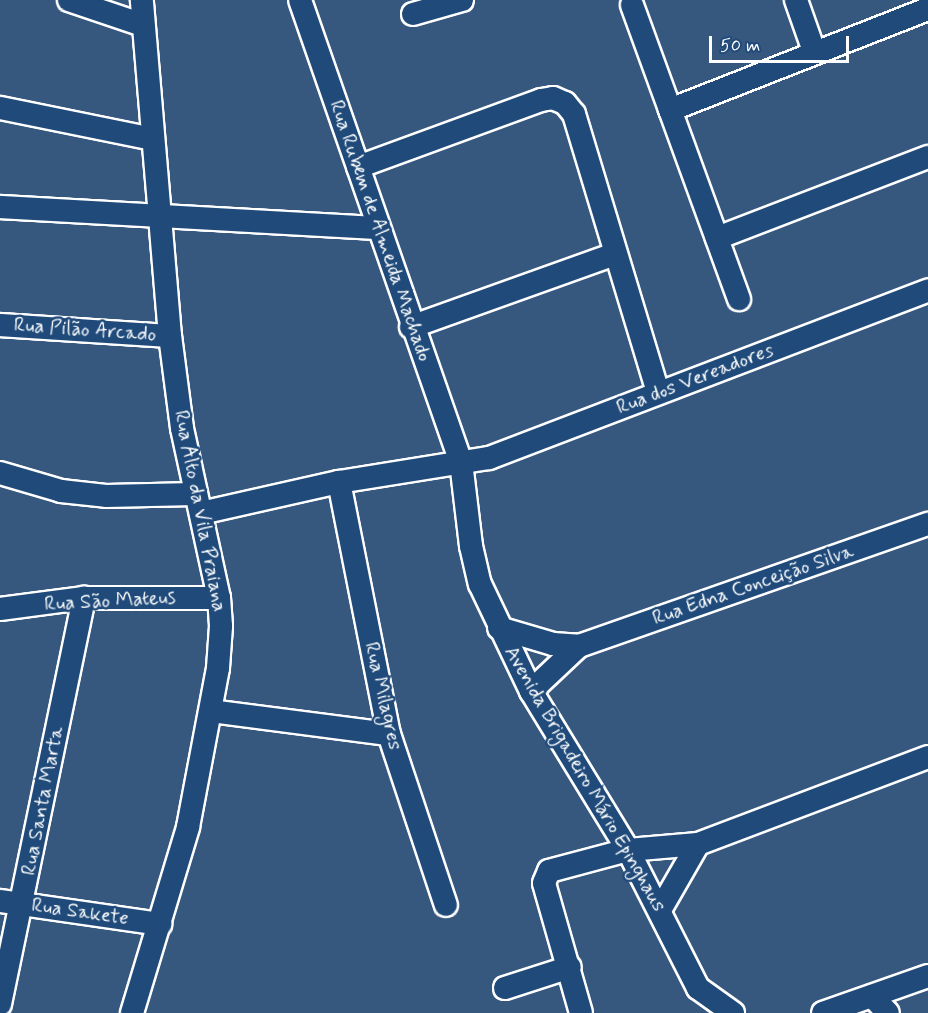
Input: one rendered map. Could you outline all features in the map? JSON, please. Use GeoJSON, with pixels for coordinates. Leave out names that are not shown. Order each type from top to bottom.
{"type":"FeatureCollection","features":[{"type":"Feature","properties":{"kind":"street"},"geometry":{"type":"LineString","coordinates":[[69,0],[142,25]]}},
{"type":"Feature","properties":{"kind":"street","name":"Rua Alto da Vila Praiana"},"geometry":{"type":"LineString","coordinates":[[132,1013],[188,826],[218,668],[219,598],[198,504],[170,336],[142,25],[142,0]]}},
{"type":"Feature","properties":{"kind":"street","name":"Rua Rubem de Almeida Machado"},"geometry":{"type":"LineString","coordinates":[[300,0],[411,327],[461,462]]}},
{"type":"Feature","properties":{"kind":"street"},"geometry":{"type":"LineString","coordinates":[[413,14],[462,0]]}},
{"type":"Feature","properties":{"kind":"street"},"geometry":{"type":"LineString","coordinates":[[796,0],[814,51]]}},
{"type":"Feature","properties":{"kind":"street"},"geometry":{"type":"LineString","coordinates":[[632,5],[739,299]]}},
{"type":"Feature","properties":{"kind":"street"},"geometry":{"type":"LineString","coordinates":[[670,110],[814,51],[928,9]]}},
{"type":"Feature","properties":{"kind":"street"},"geometry":{"type":"LineString","coordinates":[[358,167],[553,98],[565,103],[574,114],[658,393]]}},
{"type":"Feature","properties":{"kind":"street"},"geometry":{"type":"LineString","coordinates":[[0,108],[152,139]]}},
{"type":"Feature","properties":{"kind":"street"},"geometry":{"type":"LineString","coordinates":[[717,238],[928,157]]}},
{"type":"Feature","properties":{"kind":"street"},"geometry":{"type":"LineString","coordinates":[[0,207],[160,218],[378,228]]}},
{"type":"Feature","properties":{"kind":"street"},"geometry":{"type":"LineString","coordinates":[[411,327],[615,254]]}},
{"type":"Feature","properties":{"kind":"street","name":"Rua dos Vereadores"},"geometry":{"type":"LineString","coordinates":[[0,473],[61,491],[198,504],[489,458],[928,291]]}},
{"type":"Feature","properties":{"kind":"street","name":"Rua Pilão Arcado"},"geometry":{"type":"LineString","coordinates":[[0,325],[170,336]]}},
{"type":"Feature","properties":{"kind":"street","name":"Avenida Brigadeiro Mário Epinghaus"},"geometry":{"type":"LineString","coordinates":[[461,462],[471,546],[480,585],[531,691],[628,850],[698,988],[733,1013]]}},
{"type":"Feature","properties":{"kind":"street","name":"Rua Milagres"},"geometry":{"type":"LineString","coordinates":[[339,482],[389,734],[446,905]]}},
{"type":"Feature","properties":{"kind":"street","name":"Rua Edna Conceição Silva"},"geometry":{"type":"LineString","coordinates":[[500,628],[554,644],[579,646],[928,524]]}},
{"type":"Feature","properties":{"kind":"street","name":"Rua São Mateus"},"geometry":{"type":"LineString","coordinates":[[0,609],[84,598],[219,598]]}},
{"type":"Feature","properties":{"kind":"street","name":"Rua Santa Marta"},"geometry":{"type":"LineString","coordinates":[[0,1004],[11,902],[84,598]]}},
{"type":"Feature","properties":{"kind":"street","name":"Rua Edna Conceição Silva"},"geometry":{"type":"LineString","coordinates":[[531,691],[579,646]]}},
{"type":"Feature","properties":{"kind":"street"},"geometry":{"type":"LineString","coordinates":[[211,711],[389,734]]}},
{"type":"Feature","properties":{"kind":"street"},"geometry":{"type":"LineString","coordinates":[[580,1013],[570,967],[544,877],[556,867],[628,850],[698,844],[928,757]]}},
{"type":"Feature","properties":{"kind":"street"},"geometry":{"type":"LineString","coordinates":[[660,910],[698,844]]}},
{"type":"Feature","properties":{"kind":"street","name":"Rua Sakete"},"geometry":{"type":"LineString","coordinates":[[11,902],[160,924]]}},
{"type":"Feature","properties":{"kind":"street"},"geometry":{"type":"LineString","coordinates":[[505,987],[570,967]]}},
{"type":"Feature","properties":{"kind":"street"},"geometry":{"type":"LineString","coordinates":[[823,1013],[928,976]]}},
{"type":"Feature","properties":{"kind":"street"},"geometry":{"type":"LineString","coordinates":[[872,996],[888,1013]]}}]}
